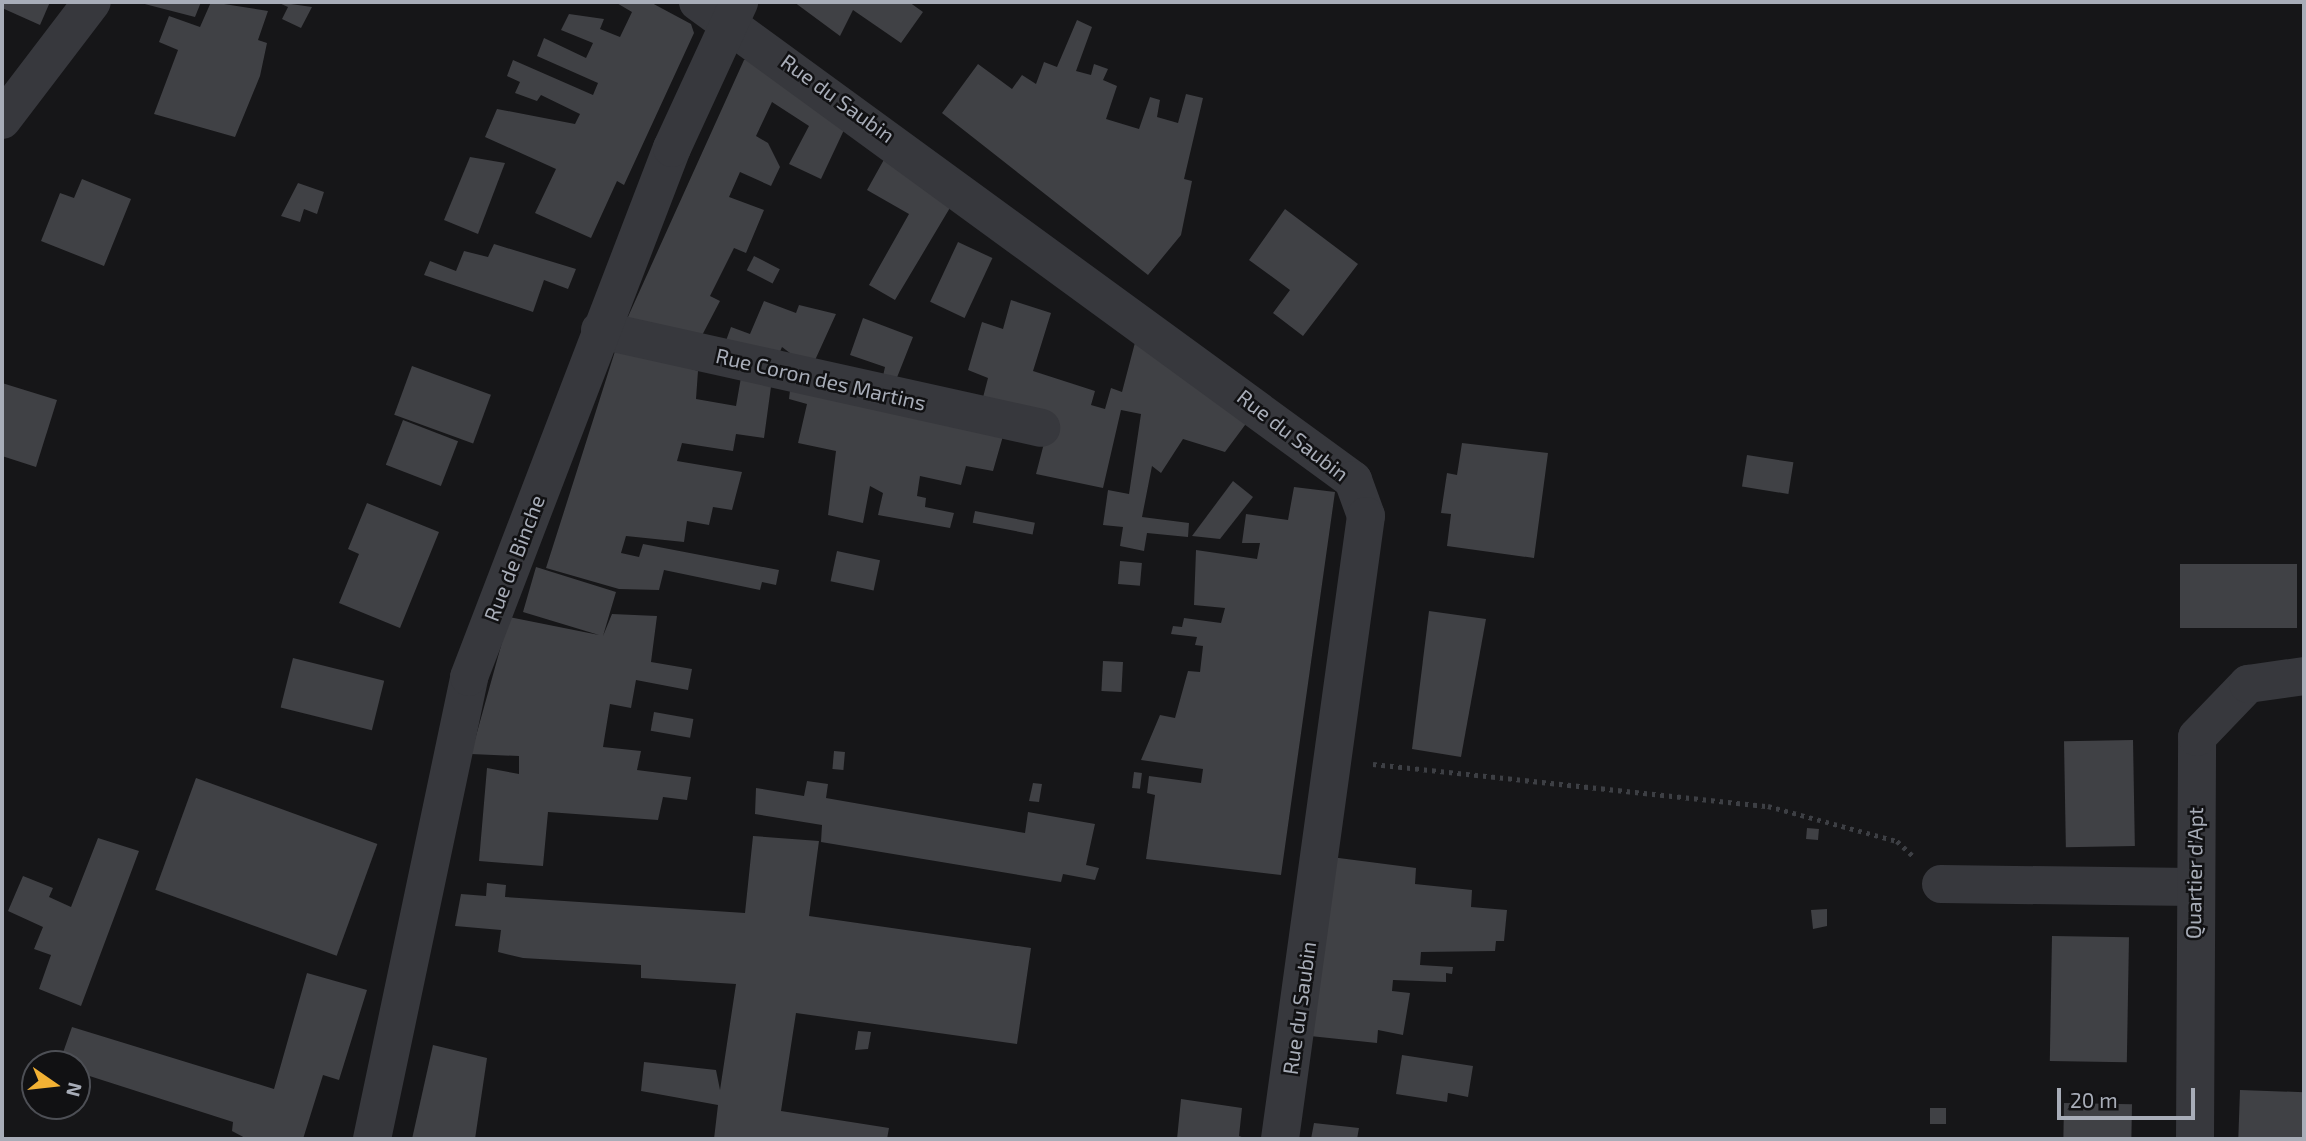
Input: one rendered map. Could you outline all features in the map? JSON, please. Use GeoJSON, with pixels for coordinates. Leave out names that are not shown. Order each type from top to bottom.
{"type":"FeatureCollection","features":[{"type":"Feature","properties":{"kind":"street"},"geometry":{"type":"LineString","coordinates":[[2,120],[92,2]]}},
{"type":"Feature","properties":{"kind":"street","name":"Rue du Saubin"},"geometry":{"type":"LineString","coordinates":[[698,2],[735,11],[1353,480],[1366,516],[1280,1139]]}},
{"type":"Feature","properties":{"kind":"street","name":"Rue de Binche"},"geometry":{"type":"LineString","coordinates":[[372,1139],[469,677],[600,330],[735,11]]}},
{"type":"Feature","properties":{"kind":"street","name":"Rue Coron des Martins"},"geometry":{"type":"LineString","coordinates":[[600,330],[1041,428]]}},
{"type":"Feature","properties":{"kind":"street","name":"Quartier d'Apt"},"geometry":{"type":"LineString","coordinates":[[2195,1139],[2194,887],[2197,737],[2248,684],[2304,676]]}},
{"type":"Feature","properties":{"kind":"street"},"geometry":{"type":"LineString","coordinates":[[1941,884],[2194,887]]}},
{"type":"Feature","properties":{"kind":"path"},"geometry":{"type":"LineString","coordinates":[[1334,759],[1768,806],[1898,841],[1941,884]]}},
{"type":"Feature","properties":{"kind":"building"},"geometry":{"type":"Polygon","coordinates":[[[2,2],[50,2],[40,25],[2,8],[2,2]]]}},
{"type":"Feature","properties":{"kind":"building"},"geometry":{"type":"Polygon","coordinates":[[[137,2],[201,2],[195,17],[137,2]]]}},
{"type":"Feature","properties":{"kind":"building"},"geometry":{"type":"Polygon","coordinates":[[[211,2],[268,11],[258,40],[267,43],[260,76],[235,137],[154,114],[178,50],[159,42],[169,16],[200,27],[211,2]]]}},
{"type":"Feature","properties":{"kind":"building"},"geometry":{"type":"Polygon","coordinates":[[[277,2],[312,7],[301,28],[282,19],[288,7],[277,2]]]}},
{"type":"Feature","properties":{"kind":"building"},"geometry":{"type":"Polygon","coordinates":[[[615,2],[650,2],[691,24],[694,33],[624,185],[617,181],[591,238],[535,213],[556,169],[485,137],[497,109],[575,124],[580,114],[541,95],[537,101],[515,93],[520,82],[507,76],[513,60],[593,95],[598,83],[537,56],[544,38],[586,58],[593,43],[561,30],[569,14],[604,19],[600,29],[620,37],[632,12],[615,2]]]}},
{"type":"Feature","properties":{"kind":"building"},"geometry":{"type":"Polygon","coordinates":[[[794,2],[909,2],[923,12],[901,43],[853,10],[840,36],[794,2]]]}},
{"type":"Feature","properties":{"kind":"building"},"geometry":{"type":"Polygon","coordinates":[[[1077,20],[1092,27],[1076,71],[1091,75],[1094,64],[1108,69],[1103,80],[1117,86],[1106,119],[1139,129],[1150,97],[1160,100],[1157,117],[1178,123],[1186,94],[1203,98],[1184,179],[1192,181],[1181,235],[1148,275],[942,113],[978,64],[1012,89],[1022,75],[1036,84],[1044,62],[1057,67],[1077,20]]]}},
{"type":"Feature","properties":{"kind":"building"},"geometry":{"type":"Polygon","coordinates":[[[756,55],[851,115],[821,179],[789,164],[809,126],[772,102],[756,136],[768,143],[780,167],[771,186],[740,172],[729,197],[764,210],[746,253],[734,248],[710,296],[720,301],[698,343],[627,319],[744,60],[756,55]]]}},
{"type":"Feature","properties":{"kind":"building"},"geometry":{"type":"Polygon","coordinates":[[[891,147],[957,196],[895,300],[869,285],[909,214],[867,190],[891,147]]]}},
{"type":"Feature","properties":{"kind":"building"},"geometry":{"type":"Polygon","coordinates":[[[470,157],[505,163],[478,234],[444,220],[470,157]]]}},
{"type":"Feature","properties":{"kind":"building"},"geometry":{"type":"Polygon","coordinates":[[[82,179],[131,199],[104,266],[41,241],[60,193],[74,198],[82,179]]]}},
{"type":"Feature","properties":{"kind":"building"},"geometry":{"type":"Polygon","coordinates":[[[298,183],[324,192],[317,214],[304,209],[300,222],[281,216],[298,183]]]}},
{"type":"Feature","properties":{"kind":"building"},"geometry":{"type":"Polygon","coordinates":[[[1285,209],[1358,264],[1303,336],[1273,313],[1290,290],[1249,260],[1285,209]]]}},
{"type":"Feature","properties":{"kind":"building"},"geometry":{"type":"Polygon","coordinates":[[[958,242],[992,258],[965,318],[930,302],[958,242]]]}},
{"type":"Feature","properties":{"kind":"building"},"geometry":{"type":"Polygon","coordinates":[[[494,244],[576,269],[568,289],[544,280],[533,312],[424,275],[430,261],[456,271],[464,251],[488,257],[494,244]]]}},
{"type":"Feature","properties":{"kind":"building"},"geometry":{"type":"Polygon","coordinates":[[[754,256],[780,269],[773,283],[747,270],[754,256]]]}},
{"type":"Feature","properties":{"kind":"building"},"geometry":{"type":"Polygon","coordinates":[[[1011,300],[1051,313],[1033,371],[1095,391],[1091,405],[1105,409],[1111,388],[1122,392],[1137,335],[1248,421],[1225,452],[1183,439],[1161,473],[1152,466],[1142,517],[1189,523],[1188,537],[1147,533],[1144,551],[1120,546],[1123,527],[1103,525],[1108,490],[1129,494],[1141,414],[1121,410],[1103,488],[1036,474],[1049,424],[980,409],[988,378],[968,370],[982,322],[1003,329],[1011,300]]]}},
{"type":"Feature","properties":{"kind":"building"},"geometry":{"type":"Polygon","coordinates":[[[764,301],[796,313],[799,305],[836,314],[811,369],[782,347],[776,361],[723,349],[731,327],[750,334],[764,301]]]}},
{"type":"Feature","properties":{"kind":"building"},"geometry":{"type":"Polygon","coordinates":[[[863,318],[913,337],[896,380],[883,376],[885,367],[850,355],[863,318]]]}},
{"type":"Feature","properties":{"kind":"building"},"geometry":{"type":"Polygon","coordinates":[[[617,345],[698,371],[696,399],[736,406],[743,366],[773,372],[764,438],[736,434],[733,451],[682,443],[677,461],[742,472],[732,510],[713,507],[709,525],[687,521],[684,542],[626,536],[621,553],[639,557],[643,544],[779,570],[776,585],[762,582],[760,590],[664,570],[659,590],[619,589],[546,568],[617,345]]]}},
{"type":"Feature","properties":{"kind":"building"},"geometry":{"type":"Polygon","coordinates":[[[412,366],[491,395],[473,444],[394,415],[412,366]]]}},
{"type":"Feature","properties":{"kind":"building"},"geometry":{"type":"Polygon","coordinates":[[[791,382],[1003,436],[993,471],[966,466],[961,485],[920,476],[917,496],[926,498],[925,507],[954,513],[950,528],[878,515],[883,493],[870,486],[863,523],[828,515],[836,451],[798,443],[807,404],[789,399],[791,382]]]}},
{"type":"Feature","properties":{"kind":"building"},"geometry":{"type":"Polygon","coordinates":[[[2,383],[57,400],[36,467],[2,456],[2,383]]]}},
{"type":"Feature","properties":{"kind":"building"},"geometry":{"type":"Polygon","coordinates":[[[403,420],[458,441],[441,486],[386,465],[403,420]]]}},
{"type":"Feature","properties":{"kind":"building"},"geometry":{"type":"Polygon","coordinates":[[[1462,443],[1548,453],[1534,558],[1447,546],[1451,514],[1441,513],[1447,473],[1457,475],[1462,443]]]}},
{"type":"Feature","properties":{"kind":"building"},"geometry":{"type":"Polygon","coordinates":[[[1747,455],[1793,462],[1788,494],[1742,487],[1747,455]]]}},
{"type":"Feature","properties":{"kind":"building"},"geometry":{"type":"Polygon","coordinates":[[[1233,481],[1253,497],[1220,539],[1192,536],[1233,481]]]}},
{"type":"Feature","properties":{"kind":"building"},"geometry":{"type":"Polygon","coordinates":[[[1294,487],[1335,492],[1281,875],[1146,859],[1155,795],[1147,793],[1149,776],[1201,783],[1203,769],[1141,760],[1160,715],[1175,718],[1188,671],[1200,672],[1203,646],[1195,645],[1197,637],[1171,634],[1173,626],[1182,627],[1184,618],[1221,623],[1225,608],[1194,605],[1196,550],[1257,559],[1260,543],[1242,543],[1246,514],[1288,520],[1294,487]]]}},
{"type":"Feature","properties":{"kind":"building"},"geometry":{"type":"Polygon","coordinates":[[[367,503],[439,532],[400,628],[339,603],[359,554],[348,549],[367,503]]]}},
{"type":"Feature","properties":{"kind":"building"},"geometry":{"type":"Polygon","coordinates":[[[975,511],[1035,523],[1033,534],[973,523],[975,511]]]}},
{"type":"Feature","properties":{"kind":"building"},"geometry":{"type":"Polygon","coordinates":[[[837,551],[880,560],[874,590],[831,581],[837,551]]]}},
{"type":"Feature","properties":{"kind":"building"},"geometry":{"type":"Polygon","coordinates":[[[1120,561],[1142,563],[1140,586],[1118,584],[1120,561]]]}},
{"type":"Feature","properties":{"kind":"building"},"geometry":{"type":"Polygon","coordinates":[[[2180,564],[2297,564],[2297,628],[2180,628],[2180,564]]]}},
{"type":"Feature","properties":{"kind":"building"},"geometry":{"type":"Polygon","coordinates":[[[536,567],[616,592],[603,636],[612,614],[657,616],[651,662],[692,669],[688,690],[636,680],[631,708],[610,704],[603,747],[641,751],[637,770],[691,777],[687,800],[663,797],[658,820],[548,812],[543,866],[479,861],[487,768],[519,774],[519,756],[471,754],[509,617],[599,635],[523,612],[536,567]]]}},
{"type":"Feature","properties":{"kind":"building"},"geometry":{"type":"Polygon","coordinates":[[[1429,611],[1486,619],[1461,757],[1412,749],[1429,611]]]}},
{"type":"Feature","properties":{"kind":"building"},"geometry":{"type":"Polygon","coordinates":[[[293,658],[384,681],[372,730],[281,707],[293,658]]]}},
{"type":"Feature","properties":{"kind":"building"},"geometry":{"type":"Polygon","coordinates":[[[1103,661],[1123,662],[1121,692],[1101,691],[1103,661]]]}},
{"type":"Feature","properties":{"kind":"building"},"geometry":{"type":"Polygon","coordinates":[[[654,712],[693,719],[690,738],[651,731],[654,712]]]}},
{"type":"Feature","properties":{"kind":"building"},"geometry":{"type":"Polygon","coordinates":[[[2133,740],[2135,846],[2066,847],[2064,741],[2133,740]]]}},
{"type":"Feature","properties":{"kind":"building"},"geometry":{"type":"Polygon","coordinates":[[[834,751],[845,752],[843,770],[832,769],[834,751]]]}},
{"type":"Feature","properties":{"kind":"building"},"geometry":{"type":"Polygon","coordinates":[[[1134,772],[1142,773],[1140,789],[1132,788],[1134,772]]]}},
{"type":"Feature","properties":{"kind":"building"},"geometry":{"type":"Polygon","coordinates":[[[196,778],[377,844],[337,956],[155,890],[196,778]]]}},
{"type":"Feature","properties":{"kind":"building"},"geometry":{"type":"Polygon","coordinates":[[[807,781],[828,784],[826,798],[1025,833],[1028,812],[1095,824],[1086,865],[1099,868],[1095,880],[1063,874],[1061,882],[821,842],[822,825],[755,814],[756,788],[804,796],[807,781]]]}},
{"type":"Feature","properties":{"kind":"building"},"geometry":{"type":"Polygon","coordinates":[[[1033,783],[1042,784],[1039,802],[1029,801],[1033,783]]]}},
{"type":"Feature","properties":{"kind":"building"},"geometry":{"type":"Polygon","coordinates":[[[1807,828],[1819,829],[1818,840],[1806,839],[1807,828]]]}},
{"type":"Feature","properties":{"kind":"building"},"geometry":{"type":"Polygon","coordinates":[[[753,836],[819,841],[809,916],[1031,948],[1017,1044],[796,1013],[781,1111],[889,1128],[887,1139],[714,1139],[718,1105],[641,1091],[644,1062],[716,1070],[720,1090],[736,984],[641,978],[641,965],[523,958],[498,952],[501,930],[455,926],[461,894],[486,896],[487,883],[506,885],[505,897],[745,913],[753,836]]]}},
{"type":"Feature","properties":{"kind":"building"},"geometry":{"type":"Polygon","coordinates":[[[98,838],[139,851],[81,1006],[39,989],[51,955],[34,949],[43,927],[8,911],[23,876],[53,888],[49,897],[71,907],[98,838]]]}},
{"type":"Feature","properties":{"kind":"building"},"geometry":{"type":"Polygon","coordinates":[[[1331,857],[1416,868],[1415,884],[1472,890],[1471,907],[1507,910],[1504,941],[1496,941],[1495,951],[1421,952],[1420,965],[1453,967],[1452,974],[1446,973],[1446,982],[1393,980],[1392,991],[1410,993],[1403,1035],[1378,1030],[1377,1043],[1310,1036],[1331,857]]]}},
{"type":"Feature","properties":{"kind":"building"},"geometry":{"type":"Polygon","coordinates":[[[1827,909],[1827,926],[1813,929],[1811,910],[1827,909]]]}},
{"type":"Feature","properties":{"kind":"building"},"geometry":{"type":"Polygon","coordinates":[[[2052,936],[2129,937],[2127,1062],[2050,1061],[2052,936]]]}},
{"type":"Feature","properties":{"kind":"building"},"geometry":{"type":"Polygon","coordinates":[[[307,973],[367,990],[339,1080],[323,1075],[303,1139],[247,1139],[232,1131],[233,1122],[91,1076],[91,1050],[64,1050],[72,1027],[274,1089],[307,973]]]}},
{"type":"Feature","properties":{"kind":"building"},"geometry":{"type":"Polygon","coordinates":[[[858,1031],[871,1032],[868,1049],[855,1050],[858,1031]]]}},
{"type":"Feature","properties":{"kind":"building"},"geometry":{"type":"Polygon","coordinates":[[[433,1045],[487,1058],[475,1139],[412,1139],[433,1045]]]}},
{"type":"Feature","properties":{"kind":"building"},"geometry":{"type":"Polygon","coordinates":[[[1402,1055],[1473,1066],[1468,1097],[1448,1093],[1447,1102],[1396,1094],[1402,1055]]]}},
{"type":"Feature","properties":{"kind":"building"},"geometry":{"type":"Polygon","coordinates":[[[2240,1090],[2304,1092],[2302,1139],[2238,1139],[2240,1090]]]}},
{"type":"Feature","properties":{"kind":"building"},"geometry":{"type":"Polygon","coordinates":[[[1181,1099],[1242,1108],[1239,1136],[1247,1139],[1177,1139],[1181,1099]]]}},
{"type":"Feature","properties":{"kind":"building"},"geometry":{"type":"Polygon","coordinates":[[[2064,1103],[2132,1104],[2131,1139],[2063,1139],[2064,1103]]]}},
{"type":"Feature","properties":{"kind":"building"},"geometry":{"type":"Polygon","coordinates":[[[1930,1108],[1946,1108],[1946,1124],[1930,1124],[1930,1108]]]}},
{"type":"Feature","properties":{"kind":"building"},"geometry":{"type":"Polygon","coordinates":[[[1314,1123],[1359,1128],[1357,1139],[1311,1139],[1314,1123]]]}}]}
